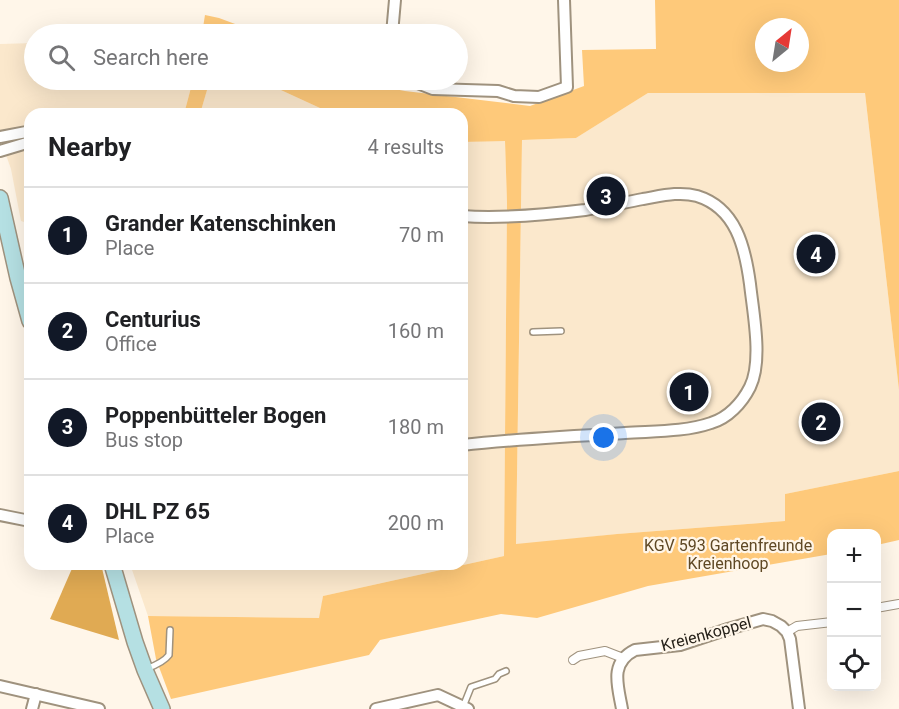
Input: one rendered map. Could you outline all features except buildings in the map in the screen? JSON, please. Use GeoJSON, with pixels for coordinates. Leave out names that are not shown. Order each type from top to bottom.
{"type":"FeatureCollection","features":[{"type":"Feature","properties":{"kind":"main road"},"geometry":{"type":"LineString","coordinates":[[0,198],[24,300]]}},
{"type":"Feature","properties":{"kind":"main road"},"geometry":{"type":"LineString","coordinates":[[114,570],[130,628],[162,709]]}},
{"type":"Feature","properties":{"kind":"street"},"geometry":{"type":"LineString","coordinates":[[393,24],[395,0]]}},
{"type":"Feature","properties":{"kind":"street"},"geometry":{"type":"LineString","coordinates":[[468,90],[498,90],[514,96],[539,97],[567,87],[564,0]]}},
{"type":"Feature","properties":{"kind":"street"},"geometry":{"type":"LineString","coordinates":[[0,137],[24,132]]}},
{"type":"Feature","properties":{"kind":"street"},"geometry":{"type":"LineString","coordinates":[[0,151],[24,144]]}},
{"type":"Feature","properties":{"kind":"street"},"geometry":{"type":"LineString","coordinates":[[468,216],[514,216],[585,210],[670,194],[698,196],[712,203],[728,217],[743,244],[752,298],[756,358],[753,379],[743,398],[713,423],[668,430],[468,444]]}},
{"type":"Feature","properties":{"kind":"street"},"geometry":{"type":"LineString","coordinates":[[0,515],[24,520]]}},
{"type":"Feature","properties":{"kind":"street"},"geometry":{"type":"LineString","coordinates":[[881,607],[899,604]]}},
{"type":"Feature","properties":{"kind":"street","name":"Kreienkoppel"},"geometry":{"type":"LineString","coordinates":[[573,660],[579,656],[605,651],[623,658],[635,651],[680,645],[763,619],[772,621],[787,632]]}},
{"type":"Feature","properties":{"kind":"street"},"geometry":{"type":"LineString","coordinates":[[799,709],[790,639],[787,632],[797,626],[827,622]]}},
{"type":"Feature","properties":{"kind":"street"},"geometry":{"type":"LineString","coordinates":[[622,709],[617,670],[623,658]]}},
{"type":"Feature","properties":{"kind":"street"},"geometry":{"type":"LineString","coordinates":[[0,686],[99,709]]}},
{"type":"Feature","properties":{"kind":"street"},"geometry":{"type":"LineString","coordinates":[[32,709],[36,694]]}},
{"type":"Feature","properties":{"kind":"street"},"geometry":{"type":"LineString","coordinates":[[376,709],[438,695],[465,708]]}},
{"type":"Feature","properties":{"kind":"lane"},"geometry":{"type":"LineString","coordinates":[[533,332],[561,331]]}},
{"type":"Feature","properties":{"kind":"lane"},"geometry":{"type":"LineString","coordinates":[[145,670],[169,655],[170,630]]}},
{"type":"Feature","properties":{"kind":"lane"},"geometry":{"type":"LineString","coordinates":[[465,708],[471,687],[495,679],[506,671]]}},
{"type":"Feature","properties":{"kind":"shaded area"},"geometry":{"type":"Polygon","coordinates":[[[24,43],[24,90],[190,90],[186,108],[24,108],[24,222],[21,221],[11,169],[0,138],[0,44],[24,43]]]}},
{"type":"Feature","properties":{"kind":"shaded area"},"geometry":{"type":"Polygon","coordinates":[[[207,90],[281,90],[320,108],[202,108],[207,90]]]}},
{"type":"Feature","properties":{"kind":"shaded area"},"geometry":{"type":"Polygon","coordinates":[[[648,93],[865,93],[899,390],[899,471],[785,494],[785,521],[617,534],[516,545],[522,140],[576,138],[648,93]]]}},
{"type":"Feature","properties":{"kind":"shaded area"},"geometry":{"type":"Polygon","coordinates":[[[505,140],[507,203],[504,556],[468,564],[468,142],[505,140]]]}},
{"type":"Feature","properties":{"kind":"shaded area"},"geometry":{"type":"Polygon","coordinates":[[[71,570],[102,570],[119,640],[50,619],[71,570]]]}},
{"type":"Feature","properties":{"kind":"shaded area"},"geometry":{"type":"Polygon","coordinates":[[[132,570],[441,570],[323,596],[320,618],[148,616],[132,570]]]}},
{"type":"Feature","properties":{"kind":"green space","name":"KGV 593 Gartenfreunde Kreienhoop"},"geometry":{"type":"Polygon","coordinates":[[[655,0],[899,0],[899,390],[865,93],[648,93],[576,138],[522,140],[516,544],[785,521],[785,494],[899,471],[899,540],[881,544],[881,529],[827,529],[827,555],[648,586],[537,618],[501,614],[380,640],[369,655],[171,699],[156,659],[148,616],[319,618],[323,596],[441,570],[468,570],[468,564],[504,556],[507,203],[505,141],[468,142],[468,108],[320,108],[281,90],[400,90],[530,106],[584,86],[582,50],[656,49],[655,0]]]}},
{"type":"Feature","properties":{"kind":"green space"},"geometry":{"type":"Polygon","coordinates":[[[205,15],[235,24],[204,24],[205,15]]]}},
{"type":"Feature","properties":{"kind":"green space"},"geometry":{"type":"Polygon","coordinates":[[[190,90],[207,90],[202,108],[186,108],[190,90]]]}},
{"type":"Feature","properties":{"kind":"place","name":"Poppenbütteler Bogen"},"geometry":{"type":"Point","coordinates":[606,196]}},
{"type":"Feature","properties":{"kind":"place","name":"DHL PZ 65"},"geometry":{"type":"Point","coordinates":[816,254]}},
{"type":"Feature","properties":{"kind":"place","name":"Grander Katenschinken"},"geometry":{"type":"Point","coordinates":[689,392]}},
{"type":"Feature","properties":{"kind":"place","name":"Centurius"},"geometry":{"type":"Point","coordinates":[821,422]}}]}
